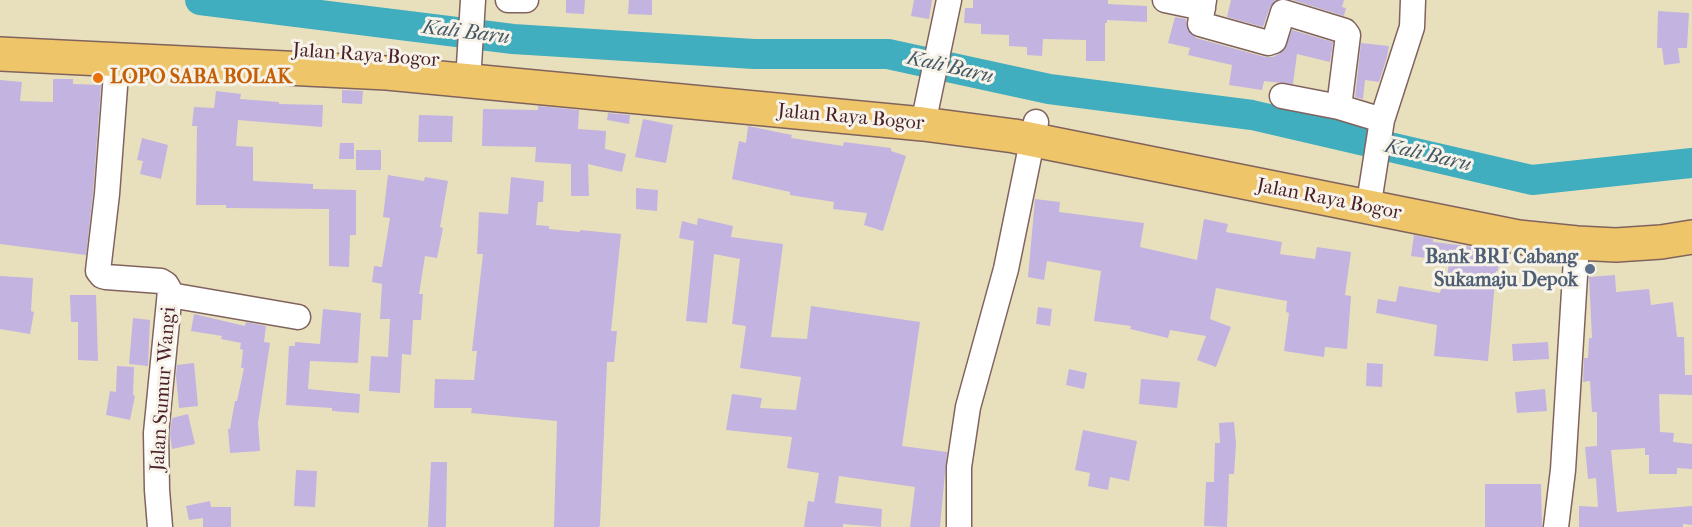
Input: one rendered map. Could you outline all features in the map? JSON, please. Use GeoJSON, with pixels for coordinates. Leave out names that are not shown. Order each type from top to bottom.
{"type":"FeatureCollection","features":[{"type":"Feature","properties":{"kind":"highway","name":"Jalan Raya Bogor"},"geometry":{"type":"LineString","coordinates":[[0,35],[342,53],[470,56],[926,105],[1034,131],[1518,237],[1616,245],[1692,237]]}},
{"type":"Feature","properties":{"kind":"highway","name":"Jalan Raya Bogor"},"geometry":{"type":"LineString","coordinates":[[0,54],[926,105]]}},
{"type":"Feature","properties":{"kind":"highway","name":"Jalan Raya Bogor"},"geometry":{"type":"LineString","coordinates":[[1034,131],[1373,174],[1522,216],[1579,222],[1656,220],[1692,215]]}},
{"type":"Feature","properties":{"kind":"street"},"geometry":{"type":"LineString","coordinates":[[508,0],[526,0]]}},
{"type":"Feature","properties":{"kind":"street"},"geometry":{"type":"LineString","coordinates":[[926,105],[949,0]]}},
{"type":"Feature","properties":{"kind":"street"},"geometry":{"type":"LineString","coordinates":[[1165,0],[1204,4],[1200,24],[1268,43],[1274,41],[1283,12],[1345,31],[1348,35],[1339,107]]}},
{"type":"Feature","properties":{"kind":"street"},"geometry":{"type":"LineString","coordinates":[[1373,174],[1381,128],[1412,27],[1413,0]]}},
{"type":"Feature","properties":{"kind":"street"},"geometry":{"type":"LineString","coordinates":[[470,56],[473,1]]}},
{"type":"Feature","properties":{"kind":"street","name":"Jalan Sumur Wangi"},"geometry":{"type":"LineString","coordinates":[[117,60],[107,194],[98,271],[106,277],[161,281],[169,288],[156,433],[160,527]]}},
{"type":"Feature","properties":{"kind":"street"},"geometry":{"type":"LineString","coordinates":[[1282,96],[1339,107],[1381,128]]}},
{"type":"Feature","properties":{"kind":"street"},"geometry":{"type":"LineString","coordinates":[[959,527],[959,467],[968,407],[1006,269],[1034,131]]}},
{"type":"Feature","properties":{"kind":"street"},"geometry":{"type":"LineString","coordinates":[[1556,527],[1563,470],[1577,243]]}},
{"type":"Feature","properties":{"kind":"street"},"geometry":{"type":"LineString","coordinates":[[170,295],[298,317]]}},
{"type":"Feature","properties":{"kind":"building"},"geometry":{"type":"Polygon","coordinates":[[[566,0],[585,0],[584,14],[566,13],[566,0]]]}},
{"type":"Feature","properties":{"kind":"building"},"geometry":{"type":"Polygon","coordinates":[[[629,0],[652,0],[652,15],[628,14],[629,0]]]}},
{"type":"Feature","properties":{"kind":"building"},"geometry":{"type":"Polygon","coordinates":[[[914,0],[932,0],[929,19],[911,16],[914,0]]]}},
{"type":"Feature","properties":{"kind":"building"},"geometry":{"type":"Polygon","coordinates":[[[973,0],[1108,0],[1108,4],[1147,6],[1147,22],[1107,20],[1105,23],[1105,61],[1086,61],[1086,40],[1043,39],[1042,56],[1027,55],[1027,47],[1009,46],[1009,35],[981,34],[981,24],[964,23],[965,8],[973,8],[973,0]]]}},
{"type":"Feature","properties":{"kind":"building"},"geometry":{"type":"Polygon","coordinates":[[[1231,0],[1276,0],[1270,7],[1263,27],[1227,17],[1231,0]]]}},
{"type":"Feature","properties":{"kind":"building"},"geometry":{"type":"Polygon","coordinates":[[[1292,0],[1344,0],[1342,7],[1346,8],[1344,16],[1292,0]]]}},
{"type":"Feature","properties":{"kind":"building"},"geometry":{"type":"Polygon","coordinates":[[[1658,11],[1689,13],[1687,48],[1678,48],[1680,63],[1664,65],[1662,48],[1657,48],[1658,11]]]}},
{"type":"Feature","properties":{"kind":"building"},"geometry":{"type":"Polygon","coordinates":[[[1175,17],[1186,19],[1187,29],[1196,38],[1265,57],[1273,57],[1284,51],[1292,30],[1333,42],[1330,62],[1297,54],[1293,84],[1264,81],[1262,90],[1229,85],[1232,65],[1188,55],[1190,48],[1168,43],[1175,17]]]}},
{"type":"Feature","properties":{"kind":"building"},"geometry":{"type":"Polygon","coordinates":[[[1361,43],[1389,46],[1379,82],[1365,80],[1363,99],[1355,97],[1361,43]]]}},
{"type":"Feature","properties":{"kind":"building"},"geometry":{"type":"Polygon","coordinates":[[[53,79],[73,79],[73,84],[101,85],[86,255],[0,244],[0,80],[22,82],[20,101],[53,102],[53,79]]]}},
{"type":"Feature","properties":{"kind":"building"},"geometry":{"type":"Polygon","coordinates":[[[342,90],[363,91],[362,104],[342,103],[342,90]]]}},
{"type":"Feature","properties":{"kind":"building"},"geometry":{"type":"Polygon","coordinates":[[[216,91],[241,94],[240,99],[279,102],[279,104],[323,105],[322,127],[238,120],[236,146],[253,147],[253,181],[313,184],[313,189],[356,190],[356,235],[350,235],[349,267],[329,266],[329,209],[226,208],[226,205],[196,205],[197,126],[192,126],[194,107],[214,108],[216,91]]]}},
{"type":"Feature","properties":{"kind":"building"},"geometry":{"type":"Polygon","coordinates":[[[538,106],[579,110],[578,129],[606,131],[605,149],[626,154],[622,172],[588,164],[589,196],[571,196],[571,164],[535,162],[536,147],[482,146],[483,109],[538,110],[538,106]]]}},
{"type":"Feature","properties":{"kind":"building"},"geometry":{"type":"Polygon","coordinates":[[[608,113],[630,115],[629,124],[607,120],[608,113]]]}},
{"type":"Feature","properties":{"kind":"building"},"geometry":{"type":"Polygon","coordinates":[[[419,115],[453,116],[452,142],[418,142],[419,115]]]}},
{"type":"Feature","properties":{"kind":"building"},"geometry":{"type":"Polygon","coordinates":[[[643,119],[673,125],[666,163],[635,157],[643,119]]]}},
{"type":"Feature","properties":{"kind":"building"},"geometry":{"type":"Polygon","coordinates":[[[748,126],[792,135],[791,138],[843,146],[844,142],[891,148],[891,151],[906,156],[883,231],[864,225],[867,213],[833,209],[834,202],[790,195],[790,192],[732,179],[739,141],[746,143],[748,126]]]}},
{"type":"Feature","properties":{"kind":"building"},"geometry":{"type":"Polygon","coordinates":[[[142,138],[168,145],[161,179],[140,174],[143,161],[137,160],[142,138]]]}},
{"type":"Feature","properties":{"kind":"building"},"geometry":{"type":"Polygon","coordinates":[[[340,143],[354,143],[354,159],[339,159],[340,143]]]}},
{"type":"Feature","properties":{"kind":"building"},"geometry":{"type":"Polygon","coordinates":[[[356,150],[381,150],[381,170],[356,170],[356,150]]]}},
{"type":"Feature","properties":{"kind":"building"},"geometry":{"type":"Polygon","coordinates":[[[388,175],[424,181],[425,177],[448,181],[437,258],[425,256],[419,294],[423,294],[421,320],[413,320],[411,355],[402,354],[400,393],[369,391],[371,356],[388,357],[390,319],[380,319],[382,284],[372,282],[374,266],[382,267],[390,218],[383,217],[388,175]]]}},
{"type":"Feature","properties":{"kind":"building"},"geometry":{"type":"Polygon","coordinates":[[[511,177],[544,181],[543,202],[538,202],[536,225],[549,226],[549,229],[621,234],[611,331],[617,331],[614,362],[607,362],[599,527],[554,527],[557,421],[471,413],[472,408],[434,408],[435,379],[474,380],[477,351],[472,351],[483,254],[477,254],[479,212],[508,214],[511,177]]]}},
{"type":"Feature","properties":{"kind":"building"},"geometry":{"type":"Polygon","coordinates":[[[636,188],[658,190],[657,211],[636,209],[636,188]]]}},
{"type":"Feature","properties":{"kind":"building"},"geometry":{"type":"Polygon","coordinates":[[[1035,199],[1060,202],[1059,212],[1144,223],[1140,247],[1197,260],[1204,219],[1228,224],[1226,232],[1282,242],[1280,254],[1315,259],[1317,247],[1351,252],[1345,295],[1351,296],[1347,349],[1325,347],[1324,357],[1284,351],[1289,313],[1286,312],[1287,301],[1216,288],[1210,319],[1231,327],[1216,367],[1197,360],[1206,336],[1170,330],[1168,338],[1130,329],[1131,326],[1094,321],[1101,271],[1047,261],[1044,280],[1028,277],[1035,199]]]}},
{"type":"Feature","properties":{"kind":"building"},"geometry":{"type":"Polygon","coordinates":[[[698,218],[733,226],[731,237],[783,244],[771,337],[807,339],[811,306],[920,322],[902,446],[947,452],[940,527],[910,527],[915,487],[839,476],[835,503],[882,509],[881,527],[843,524],[843,527],[804,527],[808,501],[814,502],[819,473],[787,468],[792,437],[726,430],[732,394],[762,398],[760,408],[796,410],[801,377],[740,368],[746,326],[732,324],[740,259],[714,254],[707,323],[686,321],[694,241],[679,238],[682,221],[697,225],[698,218]]]}},
{"type":"Feature","properties":{"kind":"building"},"geometry":{"type":"Polygon","coordinates":[[[1414,235],[1433,239],[1433,242],[1500,253],[1498,271],[1496,271],[1488,361],[1434,356],[1437,325],[1376,313],[1378,299],[1396,302],[1399,286],[1440,293],[1441,289],[1446,289],[1449,261],[1411,256],[1414,235]]]}},
{"type":"Feature","properties":{"kind":"building"},"geometry":{"type":"Polygon","coordinates":[[[1615,275],[1616,292],[1649,289],[1651,305],[1673,302],[1677,337],[1684,337],[1685,375],[1692,375],[1692,395],[1659,394],[1660,432],[1674,433],[1673,442],[1692,444],[1692,469],[1677,468],[1677,474],[1649,474],[1649,455],[1645,455],[1645,448],[1611,450],[1617,512],[1692,506],[1692,525],[1683,524],[1683,527],[1579,527],[1579,506],[1598,507],[1596,478],[1588,479],[1585,447],[1597,446],[1597,412],[1592,412],[1590,381],[1583,382],[1584,358],[1588,358],[1589,338],[1592,338],[1589,277],[1615,275]]]}},
{"type":"Feature","properties":{"kind":"building"},"geometry":{"type":"Polygon","coordinates":[[[0,276],[33,278],[31,311],[34,312],[30,334],[0,329],[0,276]]]}},
{"type":"Feature","properties":{"kind":"building"},"geometry":{"type":"Polygon","coordinates":[[[70,295],[96,295],[98,361],[78,360],[78,322],[71,322],[70,295]]]}},
{"type":"Feature","properties":{"kind":"building"},"geometry":{"type":"Polygon","coordinates":[[[1038,307],[1052,309],[1050,326],[1036,324],[1038,307]]]}},
{"type":"Feature","properties":{"kind":"building"},"geometry":{"type":"Polygon","coordinates":[[[323,309],[361,313],[358,363],[310,361],[308,389],[360,394],[359,413],[332,411],[332,408],[286,405],[289,346],[295,346],[295,342],[320,344],[323,309]]]}},
{"type":"Feature","properties":{"kind":"building"},"geometry":{"type":"Polygon","coordinates":[[[194,314],[245,326],[246,322],[266,326],[264,342],[270,343],[258,423],[260,451],[230,453],[228,429],[230,429],[244,368],[241,368],[243,350],[240,349],[241,343],[221,339],[222,336],[191,331],[194,314]]]}},
{"type":"Feature","properties":{"kind":"building"},"geometry":{"type":"Polygon","coordinates":[[[133,318],[150,320],[148,366],[129,364],[133,318]]]}},
{"type":"Feature","properties":{"kind":"building"},"geometry":{"type":"Polygon","coordinates":[[[1548,342],[1549,359],[1513,361],[1512,344],[1548,342]]]}},
{"type":"Feature","properties":{"kind":"building"},"geometry":{"type":"Polygon","coordinates":[[[194,363],[198,406],[179,408],[177,365],[194,363]]]}},
{"type":"Feature","properties":{"kind":"building"},"geometry":{"type":"Polygon","coordinates":[[[1367,363],[1383,364],[1382,387],[1366,386],[1367,363]]]}},
{"type":"Feature","properties":{"kind":"building"},"geometry":{"type":"Polygon","coordinates":[[[117,366],[134,367],[133,395],[135,396],[130,420],[106,415],[110,391],[116,392],[117,366]]]}},
{"type":"Feature","properties":{"kind":"building"},"geometry":{"type":"Polygon","coordinates":[[[1069,369],[1087,373],[1084,389],[1066,385],[1069,369]]]}},
{"type":"Feature","properties":{"kind":"building"},"geometry":{"type":"Polygon","coordinates":[[[1141,379],[1180,382],[1177,408],[1139,404],[1141,379]]]}},
{"type":"Feature","properties":{"kind":"building"},"geometry":{"type":"Polygon","coordinates":[[[1545,389],[1547,411],[1517,413],[1515,392],[1545,389]]]}},
{"type":"Feature","properties":{"kind":"building"},"geometry":{"type":"Polygon","coordinates":[[[188,414],[195,444],[172,449],[170,434],[172,418],[188,414]]]}},
{"type":"Feature","properties":{"kind":"building"},"geometry":{"type":"Polygon","coordinates":[[[1234,422],[1236,444],[1234,474],[1229,474],[1227,527],[1204,526],[1206,482],[1214,482],[1215,443],[1220,443],[1219,423],[1234,422]]]}},
{"type":"Feature","properties":{"kind":"building"},"geometry":{"type":"Polygon","coordinates":[[[1083,430],[1137,441],[1129,481],[1110,477],[1108,490],[1088,486],[1090,473],[1075,470],[1083,430]]]}},
{"type":"Feature","properties":{"kind":"building"},"geometry":{"type":"Polygon","coordinates":[[[431,462],[447,462],[446,527],[428,527],[431,462]]]}},
{"type":"Feature","properties":{"kind":"building"},"geometry":{"type":"Polygon","coordinates":[[[296,470],[317,471],[315,507],[294,506],[296,470]]]}},
{"type":"Feature","properties":{"kind":"building"},"geometry":{"type":"Polygon","coordinates":[[[1485,484],[1541,484],[1542,527],[1485,527],[1485,484]]]}},
{"type":"Feature","properties":{"kind":"building"},"geometry":{"type":"Polygon","coordinates":[[[210,501],[211,507],[231,507],[231,527],[203,527],[203,518],[189,520],[186,506],[210,501]]]}},
{"type":"Feature","properties":{"kind":"waterway","name":"Kali Baru"},"geometry":{"type":"LineString","coordinates":[[200,0],[513,39],[754,54],[888,54],[1049,89],[1252,115],[1532,180],[1692,163]]}},
{"type":"Feature","properties":{"kind":"place","name":"LOPO SABA BOLAK"},"geometry":{"type":"Point","coordinates":[98,78]}},
{"type":"Feature","properties":{"kind":"place","name":"Bank BRI Cabang Sukamaju Depok"},"geometry":{"type":"Point","coordinates":[1590,269]}}]}
